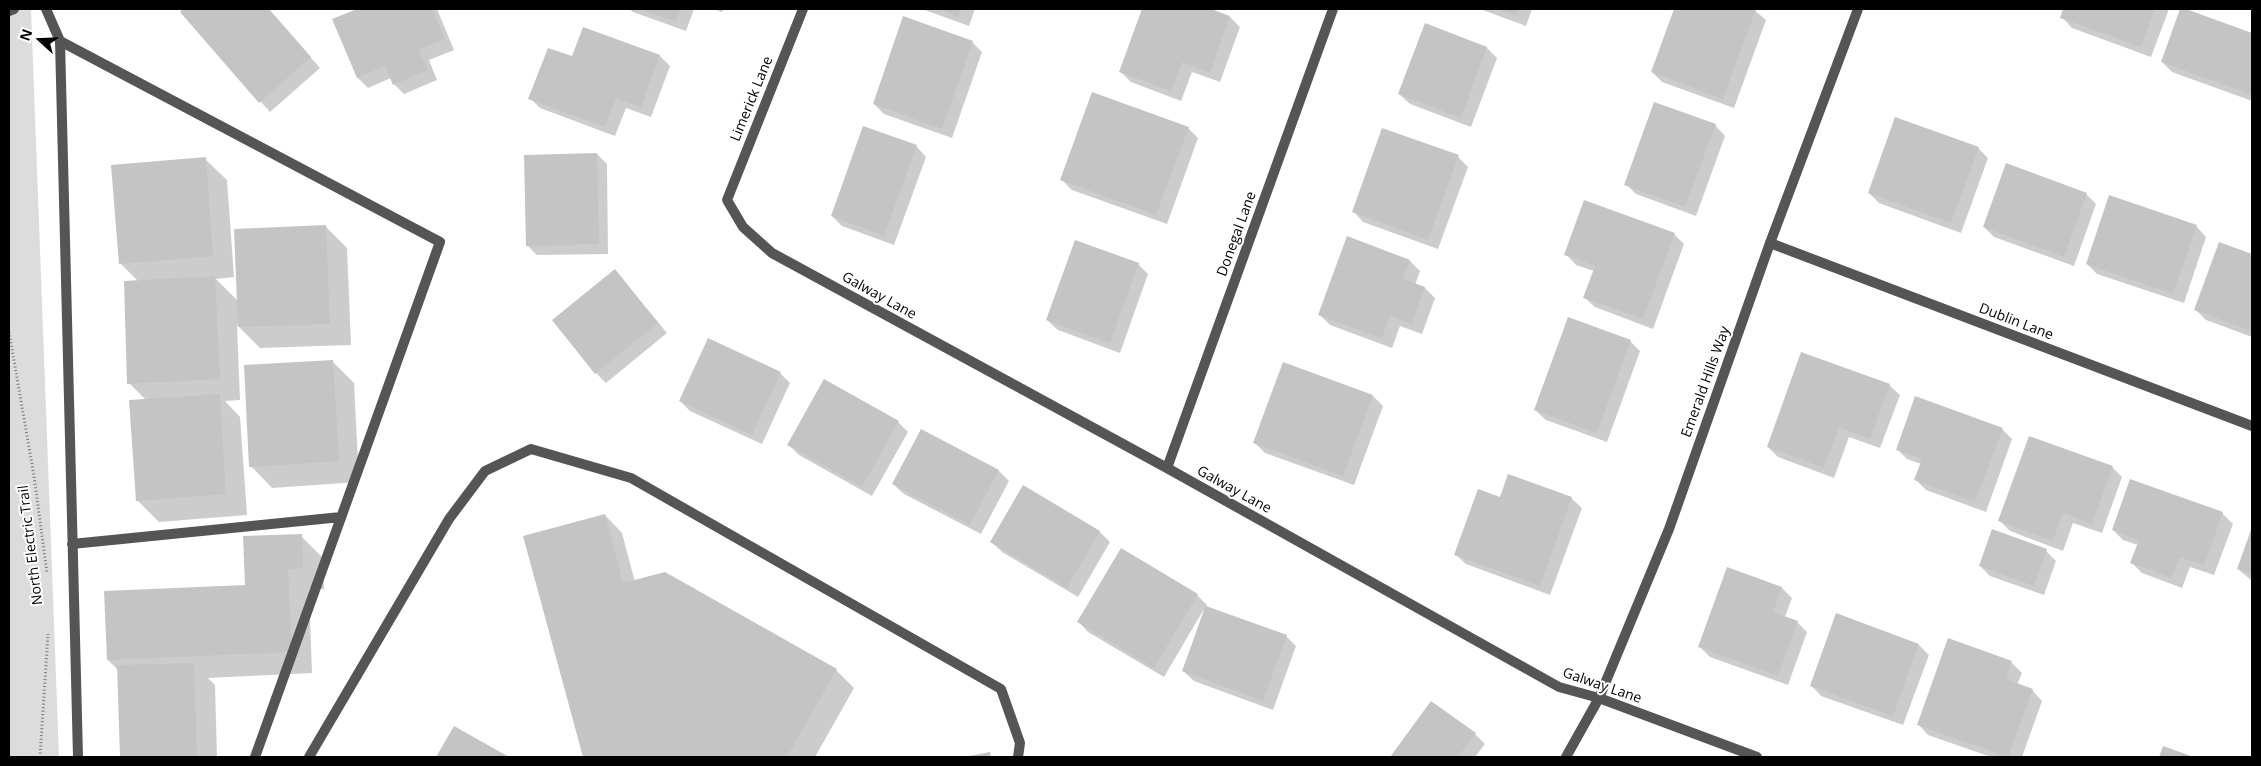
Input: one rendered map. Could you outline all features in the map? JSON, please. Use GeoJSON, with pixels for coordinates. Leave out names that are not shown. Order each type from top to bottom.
{"type":"FeatureCollection","features":[{"type":"Feature","properties":{"kind":"street"},"geometry":{"type":"LineString","coordinates":[[9,11],[14,9]]}},
{"type":"Feature","properties":{"kind":"street"},"geometry":{"type":"LineString","coordinates":[[46,9],[60,41],[78,757]]}},
{"type":"Feature","properties":{"kind":"street","name":"Limerick Lane"},"geometry":{"type":"LineString","coordinates":[[727,200],[802,9]]}},
{"type":"Feature","properties":{"kind":"street","name":"Donegal Lane"},"geometry":{"type":"LineString","coordinates":[[1167,468],[1333,9]]}},
{"type":"Feature","properties":{"kind":"street","name":"Emerald Hills Way"},"geometry":{"type":"LineString","coordinates":[[1566,757],[1599,698],[1669,529],[1770,243],[1858,9]]}},
{"type":"Feature","properties":{"kind":"street"},"geometry":{"type":"LineString","coordinates":[[60,41],[440,242],[255,757]]}},
{"type":"Feature","properties":{"kind":"street","name":"Galway Lane"},"geometry":{"type":"LineString","coordinates":[[727,200],[743,227],[772,253],[1167,468],[1558,687],[1599,698],[1757,757]]}},
{"type":"Feature","properties":{"kind":"street","name":"Dublin Lane"},"geometry":{"type":"LineString","coordinates":[[1770,243],[2252,426]]}},
{"type":"Feature","properties":{"kind":"street"},"geometry":{"type":"LineString","coordinates":[[309,757],[449,519],[485,471],[531,449],[630,478],[1001,689],[1020,743],[1018,757]]}},
{"type":"Feature","properties":{"kind":"street"},"geometry":{"type":"LineString","coordinates":[[72,544],[341,517]]}},
{"type":"Feature","properties":{"kind":"path","name":"North Electric Trail"},"geometry":{"type":"LineString","coordinates":[[9,332],[34,476],[48,582]]}},
{"type":"Feature","properties":{"kind":"path"},"geometry":{"type":"LineString","coordinates":[[40,757],[48,630]]}},
{"type":"Feature","properties":{"kind":"shaded area"},"geometry":{"type":"Polygon","coordinates":[[[9,9],[31,9],[59,757],[9,757],[9,9]]]}},
{"type":"Feature","properties":{"kind":"building"},"geometry":{"type":"Polygon","coordinates":[[[183,9],[269,9],[311,57],[259,103],[180,12],[183,9]]]}},
{"type":"Feature","properties":{"kind":"building"},"geometry":{"type":"Polygon","coordinates":[[[357,9],[432,9],[445,39],[419,50],[428,70],[393,85],[385,66],[357,78],[332,19],[357,9]]]}},
{"type":"Feature","properties":{"kind":"building"},"geometry":{"type":"Polygon","coordinates":[[[640,9],[680,9],[676,22],[640,9]]]}},
{"type":"Feature","properties":{"kind":"building"},"geometry":{"type":"Polygon","coordinates":[[[938,9],[961,9],[958,17],[938,9]]]}},
{"type":"Feature","properties":{"kind":"building"},"geometry":{"type":"Polygon","coordinates":[[[1142,9],[1211,9],[1230,16],[1210,73],[1182,62],[1171,91],[1119,72],[1142,9]]]}},
{"type":"Feature","properties":{"kind":"building"},"geometry":{"type":"Polygon","coordinates":[[[1496,9],[1519,9],[1516,16],[1496,9]]]}},
{"type":"Feature","properties":{"kind":"building"},"geometry":{"type":"Polygon","coordinates":[[[1674,9],[1756,9],[1723,99],[1651,72],[1674,9]]]}},
{"type":"Feature","properties":{"kind":"building"},"geometry":{"type":"Polygon","coordinates":[[[2063,9],[2155,9],[2141,47],[2060,18],[2063,9]]]}},
{"type":"Feature","properties":{"kind":"building"},"geometry":{"type":"Polygon","coordinates":[[[2180,9],[2186,9],[2252,33],[2252,95],[2161,62],[2180,9]]]}},
{"type":"Feature","properties":{"kind":"building"},"geometry":{"type":"Polygon","coordinates":[[[903,16],[973,41],[942,129],[873,104],[903,16]]]}},
{"type":"Feature","properties":{"kind":"building"},"geometry":{"type":"Polygon","coordinates":[[[1425,23],[1487,47],[1461,118],[1398,94],[1425,23]]]}},
{"type":"Feature","properties":{"kind":"building"},"geometry":{"type":"Polygon","coordinates":[[[583,27],[660,55],[641,107],[616,99],[605,127],[528,99],[548,48],[572,56],[583,27]]]}},
{"type":"Feature","properties":{"kind":"building"},"geometry":{"type":"Polygon","coordinates":[[[1092,92],[1189,127],[1156,215],[1060,180],[1092,92]]]}},
{"type":"Feature","properties":{"kind":"building"},"geometry":{"type":"Polygon","coordinates":[[[1654,102],[1716,124],[1685,207],[1624,185],[1654,102]]]}},
{"type":"Feature","properties":{"kind":"building"},"geometry":{"type":"Polygon","coordinates":[[[1895,117],[1979,147],[1951,223],[1868,193],[1895,117]]]}},
{"type":"Feature","properties":{"kind":"building"},"geometry":{"type":"Polygon","coordinates":[[[863,126],[917,145],[884,236],[831,216],[863,126]]]}},
{"type":"Feature","properties":{"kind":"building"},"geometry":{"type":"Polygon","coordinates":[[[1382,128],[1459,155],[1428,240],[1352,212],[1382,128]]]}},
{"type":"Feature","properties":{"kind":"building"},"geometry":{"type":"Polygon","coordinates":[[[597,153],[599,244],[526,246],[524,155],[597,153]]]}},
{"type":"Feature","properties":{"kind":"building"},"geometry":{"type":"Polygon","coordinates":[[[206,157],[213,256],[119,264],[111,165],[206,157]]]}},
{"type":"Feature","properties":{"kind":"building"},"geometry":{"type":"Polygon","coordinates":[[[2006,163],[2087,193],[2064,257],[1983,227],[2006,163]]]}},
{"type":"Feature","properties":{"kind":"building"},"geometry":{"type":"Polygon","coordinates":[[[2109,195],[2197,225],[2173,294],[2086,264],[2109,195]]]}},
{"type":"Feature","properties":{"kind":"building"},"geometry":{"type":"Polygon","coordinates":[[[1584,200],[1675,233],[1643,319],[1583,298],[1595,266],[1564,255],[1584,200]]]}},
{"type":"Feature","properties":{"kind":"building"},"geometry":{"type":"Polygon","coordinates":[[[326,225],[330,324],[238,327],[234,229],[326,225]]]}},
{"type":"Feature","properties":{"kind":"building"},"geometry":{"type":"Polygon","coordinates":[[[1347,236],[1410,260],[1403,279],[1425,287],[1412,324],[1390,316],[1382,338],[1318,315],[1347,236]]]}},
{"type":"Feature","properties":{"kind":"building"},"geometry":{"type":"Polygon","coordinates":[[[1075,240],[1139,263],[1110,343],[1046,320],[1075,240]]]}},
{"type":"Feature","properties":{"kind":"building"},"geometry":{"type":"Polygon","coordinates":[[[2219,242],[2252,254],[2252,331],[2194,310],[2219,242]]]}},
{"type":"Feature","properties":{"kind":"building"},"geometry":{"type":"Polygon","coordinates":[[[615,269],[658,323],[595,374],[552,320],[615,269]]]}},
{"type":"Feature","properties":{"kind":"building"},"geometry":{"type":"Polygon","coordinates":[[[215,276],[220,379],[127,384],[124,281],[215,276]]]}},
{"type":"Feature","properties":{"kind":"building"},"geometry":{"type":"Polygon","coordinates":[[[1568,317],[1631,340],[1597,433],[1534,410],[1568,317]]]}},
{"type":"Feature","properties":{"kind":"building"},"geometry":{"type":"Polygon","coordinates":[[[708,338],[781,372],[752,435],[679,401],[708,338]]]}},
{"type":"Feature","properties":{"kind":"building"},"geometry":{"type":"Polygon","coordinates":[[[1801,352],[1890,384],[1870,439],[1839,427],[1824,468],[1767,447],[1801,352]]]}},
{"type":"Feature","properties":{"kind":"building"},"geometry":{"type":"Polygon","coordinates":[[[333,360],[339,461],[249,467],[244,365],[333,360]]]}},
{"type":"Feature","properties":{"kind":"building"},"geometry":{"type":"Polygon","coordinates":[[[1283,362],[1373,395],[1343,476],[1253,443],[1283,362]]]}},
{"type":"Feature","properties":{"kind":"building"},"geometry":{"type":"Polygon","coordinates":[[[824,379],[899,421],[862,487],[787,445],[824,379]]]}},
{"type":"Feature","properties":{"kind":"building"},"geometry":{"type":"Polygon","coordinates":[[[220,394],[226,494],[136,501],[129,400],[220,394]]]}},
{"type":"Feature","properties":{"kind":"building"},"geometry":{"type":"Polygon","coordinates":[[[1915,396],[2003,428],[1975,502],[1914,480],[1922,459],[1896,450],[1915,396]]]}},
{"type":"Feature","properties":{"kind":"building"},"geometry":{"type":"Polygon","coordinates":[[[921,429],[999,470],[970,525],[892,484],[921,429]]]}},
{"type":"Feature","properties":{"kind":"building"},"geometry":{"type":"Polygon","coordinates":[[[2029,436],[2113,466],[2092,524],[2063,513],[2053,541],[1998,521],[2029,436]]]}},
{"type":"Feature","properties":{"kind":"building"},"geometry":{"type":"Polygon","coordinates":[[[1508,474],[1572,497],[1540,586],[1454,555],[1478,489],[1500,497],[1508,474]]]}},
{"type":"Feature","properties":{"kind":"building"},"geometry":{"type":"Polygon","coordinates":[[[2130,479],[2223,512],[2204,566],[2180,557],[2172,578],[2130,563],[2139,540],[2112,530],[2130,479]]]}},
{"type":"Feature","properties":{"kind":"building"},"geometry":{"type":"Polygon","coordinates":[[[1023,485],[1100,531],[1067,588],[990,542],[1023,485]]]}},
{"type":"Feature","properties":{"kind":"building"},"geometry":{"type":"Polygon","coordinates":[[[605,514],[623,583],[665,572],[837,669],[787,757],[583,757],[523,536],[605,514]]]}},
{"type":"Feature","properties":{"kind":"building"},"geometry":{"type":"Polygon","coordinates":[[[2252,527],[2252,575],[2237,569],[2252,527]]]}},
{"type":"Feature","properties":{"kind":"building"},"geometry":{"type":"Polygon","coordinates":[[[1992,529],[2047,549],[2034,586],[1979,566],[1992,529]]]}},
{"type":"Feature","properties":{"kind":"building"},"geometry":{"type":"Polygon","coordinates":[[[302,534],[303,568],[288,569],[292,652],[107,660],[104,591],[245,585],[243,536],[302,534]]]}},
{"type":"Feature","properties":{"kind":"building"},"geometry":{"type":"Polygon","coordinates":[[[1121,548],[1198,594],[1154,668],[1077,622],[1121,548]]]}},
{"type":"Feature","properties":{"kind":"building"},"geometry":{"type":"Polygon","coordinates":[[[1727,567],[1782,587],[1773,612],[1798,621],[1778,676],[1698,647],[1727,567]]]}},
{"type":"Feature","properties":{"kind":"building"},"geometry":{"type":"Polygon","coordinates":[[[1206,606],[1287,635],[1263,701],[1182,671],[1206,606]]]}},
{"type":"Feature","properties":{"kind":"building"},"geometry":{"type":"Polygon","coordinates":[[[1836,613],[1919,644],[1893,716],[1810,686],[1836,613]]]}},
{"type":"Feature","properties":{"kind":"building"},"geometry":{"type":"Polygon","coordinates":[[[1948,638],[2012,661],[2006,679],[2033,689],[2008,757],[1917,725],[1948,638]]]}},
{"type":"Feature","properties":{"kind":"building"},"geometry":{"type":"Polygon","coordinates":[[[194,663],[197,757],[120,757],[117,665],[194,663]]]}},
{"type":"Feature","properties":{"kind":"building"},"geometry":{"type":"Polygon","coordinates":[[[1431,701],[1476,733],[1458,757],[1390,757],[1431,701]]]}},
{"type":"Feature","properties":{"kind":"building"},"geometry":{"type":"Polygon","coordinates":[[[454,726],[509,757],[436,757],[454,726]]]}},
{"type":"Feature","properties":{"kind":"building"},"geometry":{"type":"Polygon","coordinates":[[[2163,746],[2194,757],[2159,757],[2163,746]]]}},
{"type":"Feature","properties":{"kind":"building"},"geometry":{"type":"Polygon","coordinates":[[[990,752],[991,757],[969,756],[990,752]]]}}]}
